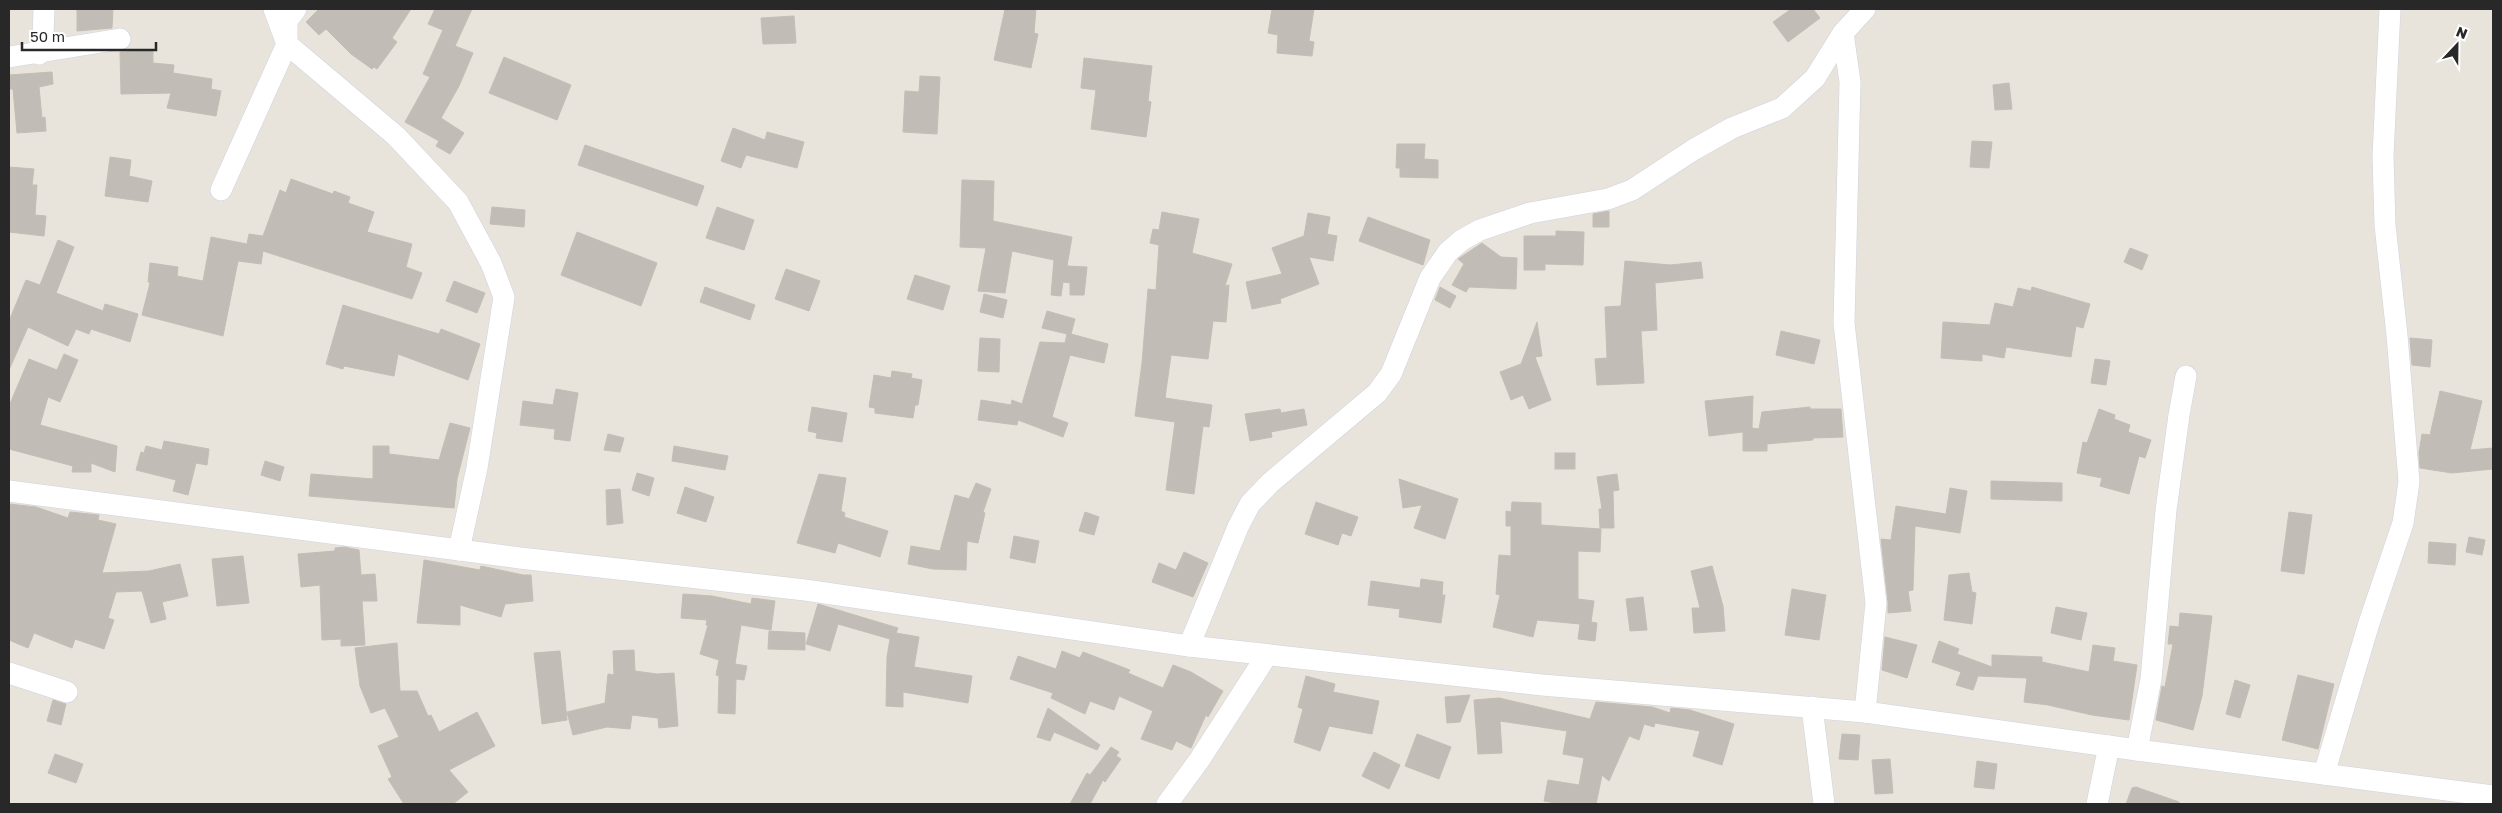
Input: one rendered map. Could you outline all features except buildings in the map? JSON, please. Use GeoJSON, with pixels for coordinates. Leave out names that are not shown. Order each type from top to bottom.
{"type":"FeatureCollection","features":[{"type":"Feature","properties":{"kind":"street"},"geometry":{"type":"LineString","coordinates":[[39,54],[43,37],[44,9]]}},
{"type":"Feature","properties":{"kind":"street"},"geometry":{"type":"LineString","coordinates":[[274,9],[287,44],[396,136],[458,202],[491,263],[504,297],[476,468],[459,550]]}},
{"type":"Feature","properties":{"kind":"street"},"geometry":{"type":"LineString","coordinates":[[221,190],[287,44],[287,21],[296,9]]}},
{"type":"Feature","properties":{"kind":"street"},"geometry":{"type":"LineString","coordinates":[[1189,646],[1238,526],[1250,504],[1270,483],[1377,393],[1391,374],[1430,278],[1448,252],[1462,240],[1480,230],[1521,215],[1548,208],[1608,199],[1632,190],[1693,150],[1732,128],[1782,108],[1815,78],[1843,33],[1864,9]]}},
{"type":"Feature","properties":{"kind":"street"},"geometry":{"type":"LineString","coordinates":[[2324,774],[2369,623],[2403,523],[2409,482],[2397,335],[2385,225],[2383,156],[2390,9]]}},
{"type":"Feature","properties":{"kind":"street"},"geometry":{"type":"LineString","coordinates":[[1843,33],[1850,82],[1844,323],[1876,603],[1864,712]]}},
{"type":"Feature","properties":{"kind":"street"},"geometry":{"type":"LineString","coordinates":[[9,58],[120,39]]}},
{"type":"Feature","properties":{"kind":"street"},"geometry":{"type":"LineString","coordinates":[[2137,750],[2152,679],[2166,510],[2178,415],[2186,376]]}},
{"type":"Feature","properties":{"kind":"street"},"geometry":{"type":"LineString","coordinates":[[9,491],[459,550],[805,590],[1189,646],[1542,685],[1864,712],[2137,750],[2493,796]]}},
{"type":"Feature","properties":{"kind":"street"},"geometry":{"type":"LineString","coordinates":[[1168,804],[1200,759],[1267,655]]}},
{"type":"Feature","properties":{"kind":"street"},"geometry":{"type":"LineString","coordinates":[[9,674],[67,692]]}},
{"type":"Feature","properties":{"kind":"street"},"geometry":{"type":"LineString","coordinates":[[1812,707],[1824,804]]}},
{"type":"Feature","properties":{"kind":"street"},"geometry":{"type":"LineString","coordinates":[[2097,804],[2110,746]]}}]}
